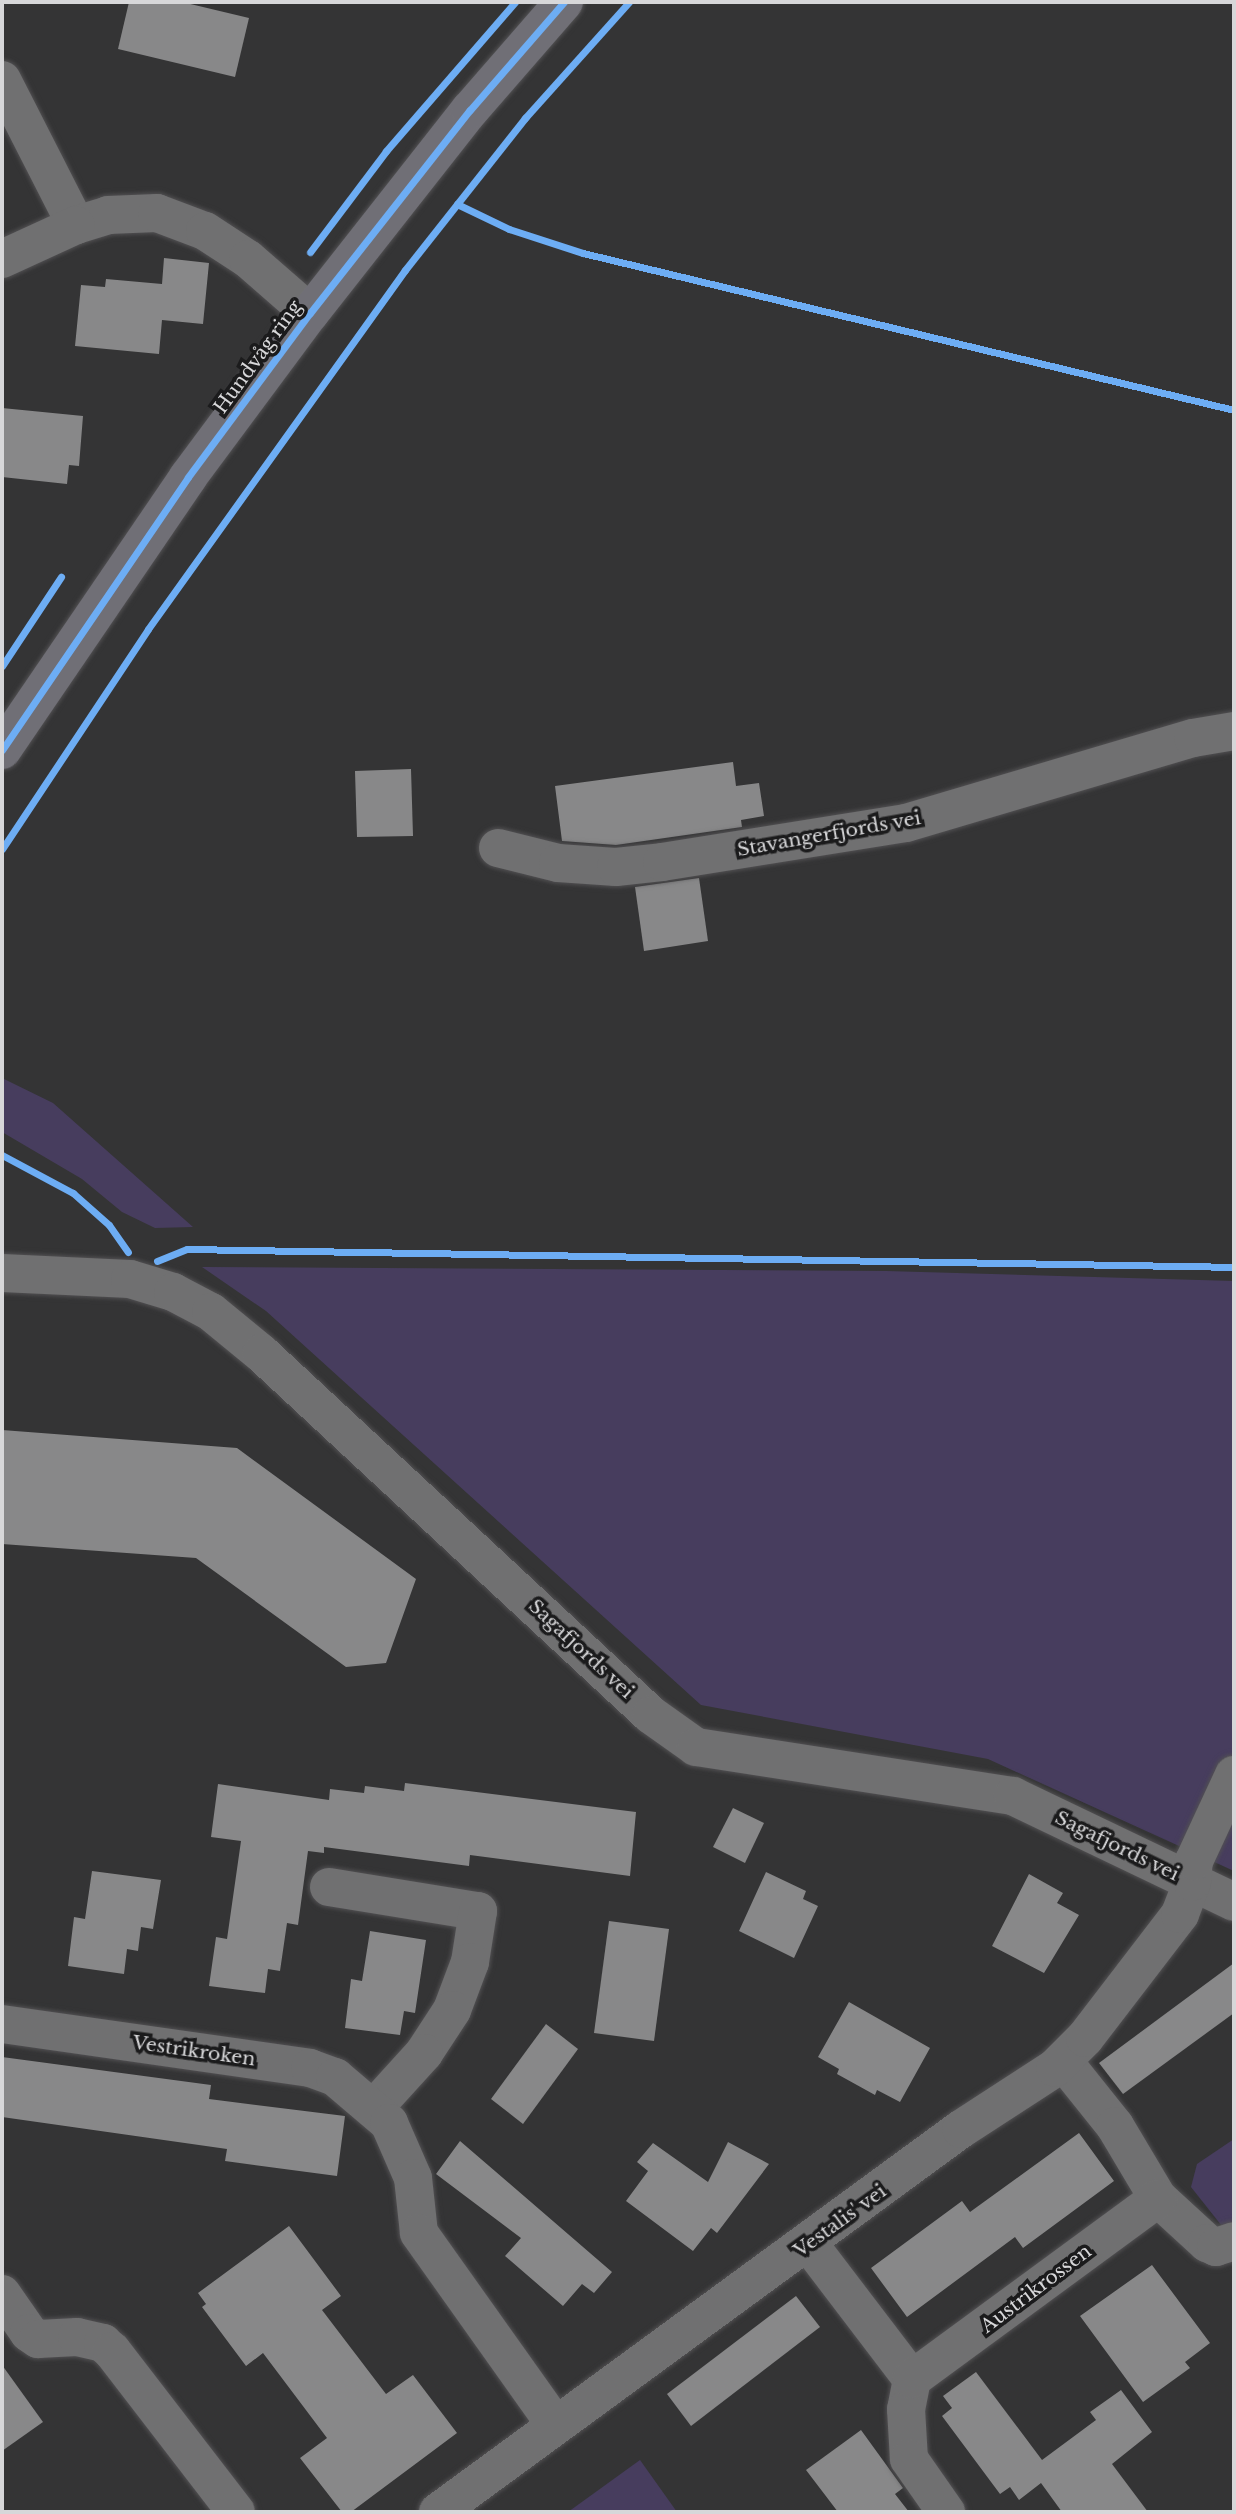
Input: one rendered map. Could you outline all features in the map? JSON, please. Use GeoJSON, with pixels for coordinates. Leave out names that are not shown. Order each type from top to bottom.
{"type":"FeatureCollection","features":[{"type":"Feature","properties":{"kind":"main road","name":"Hundvåg ring"},"geometry":{"type":"LineString","coordinates":[[2,750],[188,477],[310,313],[462,120],[564,2]]}},
{"type":"Feature","properties":{"kind":"street"},"geometry":{"type":"LineString","coordinates":[[4,91],[76,225]]}},
{"type":"Feature","properties":{"kind":"street"},"geometry":{"type":"LineString","coordinates":[[2,259],[76,225],[108,215],[157,214],[205,231],[248,258],[310,313]]}},
{"type":"Feature","properties":{"kind":"street","name":"Stavangerfjords vei"},"geometry":{"type":"LineString","coordinates":[[498,848],[558,863],[616,867],[662,862],[906,823],[1193,738],[1234,731]]}},
{"type":"Feature","properties":{"kind":"street","name":"Sagafjords vei"},"geometry":{"type":"LineString","coordinates":[[2,1273],[130,1279],[173,1292],[211,1312],[271,1362],[651,1715],[696,1747],[1013,1796],[1234,1902]]}},
{"type":"Feature","properties":{"kind":"street","name":"Vestalis' vei"},"geometry":{"type":"LineString","coordinates":[[438,2512],[554,2423],[809,2244],[961,2129],[1063,2061],[1180,1914],[1192,1882],[1194,1861],[1234,1775]]}},
{"type":"Feature","properties":{"kind":"street"},"geometry":{"type":"LineString","coordinates":[[329,1887],[478,1911],[470,1962],[452,2010],[424,2053],[375,2107]]}},
{"type":"Feature","properties":{"kind":"street","name":"Vestrikroken"},"geometry":{"type":"LineString","coordinates":[[2,2024],[310,2068],[335,2077],[375,2107],[407,2157],[419,2233],[554,2423]]}},
{"type":"Feature","properties":{"kind":"street"},"geometry":{"type":"LineString","coordinates":[[1063,2061],[1115,2126],[1158,2198],[1207,2243],[1216,2247],[1234,2241]]}},
{"type":"Feature","properties":{"kind":"street","name":"Austrikrossen"},"geometry":{"type":"LineString","coordinates":[[912,2379],[1158,2198]]}},
{"type":"Feature","properties":{"kind":"street"},"geometry":{"type":"LineString","coordinates":[[809,2244],[912,2379],[906,2409],[909,2459],[946,2512]]}},
{"type":"Feature","properties":{"kind":"street"},"geometry":{"type":"LineString","coordinates":[[2,2294],[29,2333],[38,2339],[77,2337],[103,2343],[112,2351],[236,2512]]}},
{"type":"Feature","properties":{"kind":"shaded area"},"geometry":{"type":"Polygon","coordinates":[[[2,1078],[53,1103],[193,1227],[155,1228],[122,1212],[82,1179],[2,1132],[2,1078]]]}},
{"type":"Feature","properties":{"kind":"shaded area"},"geometry":{"type":"Polygon","coordinates":[[[202,1267],[886,1271],[1234,1281],[1234,1871],[988,1759],[701,1705],[266,1311],[202,1267]]]}},
{"type":"Feature","properties":{"kind":"shaded area"},"geometry":{"type":"Polygon","coordinates":[[[1234,2139],[1234,2230],[1225,2230],[1191,2187],[1197,2164],[1234,2139]]]}},
{"type":"Feature","properties":{"kind":"shaded area"},"geometry":{"type":"Polygon","coordinates":[[[640,2460],[677,2512],[568,2512],[640,2460]]]}},
{"type":"Feature","properties":{"kind":"building"},"geometry":{"type":"Polygon","coordinates":[[[129,2],[182,2],[249,18],[235,77],[118,49],[129,2]]]}},
{"type":"Feature","properties":{"kind":"building"},"geometry":{"type":"Polygon","coordinates":[[[164,258],[209,263],[203,324],[162,320],[159,354],[75,346],[81,285],[105,287],[106,279],[162,284],[164,258]]]}},
{"type":"Feature","properties":{"kind":"building"},"geometry":{"type":"Polygon","coordinates":[[[2,408],[83,416],[79,466],[69,465],[67,484],[2,477],[2,408]]]}},
{"type":"Feature","properties":{"kind":"building"},"geometry":{"type":"Polygon","coordinates":[[[733,762],[736,786],[759,783],[764,816],[741,820],[742,827],[616,845],[562,841],[555,786],[733,762]]]}},
{"type":"Feature","properties":{"kind":"building"},"geometry":{"type":"Polygon","coordinates":[[[411,769],[413,836],[357,837],[355,771],[411,769]]]}},
{"type":"Feature","properties":{"kind":"building"},"geometry":{"type":"Polygon","coordinates":[[[699,878],[708,941],[644,951],[635,887],[699,878]]]}},
{"type":"Feature","properties":{"kind":"building"},"geometry":{"type":"Polygon","coordinates":[[[2,1430],[237,1448],[416,1579],[386,1663],[346,1667],[196,1558],[2,1544],[2,1430]]]}},
{"type":"Feature","properties":{"kind":"building"},"geometry":{"type":"Polygon","coordinates":[[[405,1783],[636,1812],[630,1876],[470,1855],[469,1866],[324,1847],[324,1853],[308,1851],[298,1925],[287,1923],[280,1971],[268,1969],[265,1993],[209,1986],[216,1937],[227,1939],[241,1841],[211,1837],[218,1784],[329,1800],[330,1789],[364,1793],[365,1786],[404,1791],[405,1783]]]}},
{"type":"Feature","properties":{"kind":"building"},"geometry":{"type":"Polygon","coordinates":[[[733,1808],[764,1823],[745,1863],[713,1847],[733,1808]]]}},
{"type":"Feature","properties":{"kind":"building"},"geometry":{"type":"Polygon","coordinates":[[[92,1871],[161,1880],[153,1929],[141,1927],[138,1951],[127,1949],[124,1974],[68,1966],[74,1917],[85,1919],[92,1871]]]}},
{"type":"Feature","properties":{"kind":"building"},"geometry":{"type":"Polygon","coordinates":[[[766,1872],[806,1891],[803,1899],[818,1906],[794,1958],[739,1931],[766,1872]]]}},
{"type":"Feature","properties":{"kind":"building"},"geometry":{"type":"Polygon","coordinates":[[[1029,1874],[1063,1893],[1057,1903],[1079,1915],[1044,1973],[992,1946],[1029,1874]]]}},
{"type":"Feature","properties":{"kind":"building"},"geometry":{"type":"Polygon","coordinates":[[[609,1921],[669,1929],[654,2041],[594,2033],[609,1921]]]}},
{"type":"Feature","properties":{"kind":"building"},"geometry":{"type":"Polygon","coordinates":[[[370,1931],[426,1940],[415,2013],[404,2011],[400,2035],[345,2028],[351,1979],[362,1981],[370,1931]]]}},
{"type":"Feature","properties":{"kind":"building"},"geometry":{"type":"Polygon","coordinates":[[[1234,1963],[1234,2013],[1123,2094],[1099,2063],[1234,1963]]]}},
{"type":"Feature","properties":{"kind":"building"},"geometry":{"type":"Polygon","coordinates":[[[849,2002],[930,2048],[900,2102],[877,2090],[875,2095],[837,2074],[839,2069],[818,2057],[849,2002]]]}},
{"type":"Feature","properties":{"kind":"building"},"geometry":{"type":"Polygon","coordinates":[[[546,2024],[578,2049],[523,2124],[491,2099],[546,2024]]]}},
{"type":"Feature","properties":{"kind":"building"},"geometry":{"type":"Polygon","coordinates":[[[2,2057],[211,2085],[209,2099],[345,2116],[337,2176],[225,2161],[227,2149],[2,2117],[2,2057]]]}},
{"type":"Feature","properties":{"kind":"building"},"geometry":{"type":"Polygon","coordinates":[[[1079,2133],[1114,2181],[1023,2248],[1015,2237],[907,2317],[871,2268],[962,2201],[970,2212],[1079,2133]]]}},
{"type":"Feature","properties":{"kind":"building"},"geometry":{"type":"Polygon","coordinates":[[[460,2141],[612,2272],[594,2293],[582,2284],[563,2306],[505,2256],[521,2238],[436,2174],[460,2141]]]}},
{"type":"Feature","properties":{"kind":"building"},"geometry":{"type":"Polygon","coordinates":[[[728,2142],[769,2164],[717,2233],[711,2228],[693,2251],[626,2201],[648,2171],[637,2162],[653,2143],[708,2182],[728,2142]]]}},
{"type":"Feature","properties":{"kind":"building"},"geometry":{"type":"Polygon","coordinates":[[[289,2226],[341,2296],[322,2310],[386,2394],[413,2375],[457,2433],[351,2512],[342,2512],[300,2458],[327,2438],[263,2353],[246,2366],[202,2307],[206,2304],[198,2293],[289,2226]]]}},
{"type":"Feature","properties":{"kind":"building"},"geometry":{"type":"Polygon","coordinates":[[[1152,2265],[1210,2343],[1185,2362],[1190,2368],[1143,2402],[1080,2316],[1152,2265]]]}},
{"type":"Feature","properties":{"kind":"building"},"geometry":{"type":"Polygon","coordinates":[[[796,2296],[820,2327],[691,2426],[667,2394],[796,2296]]]}},
{"type":"Feature","properties":{"kind":"building"},"geometry":{"type":"Polygon","coordinates":[[[2,2365],[43,2422],[2,2451],[2,2365]]]}},
{"type":"Feature","properties":{"kind":"building"},"geometry":{"type":"Polygon","coordinates":[[[976,2372],[1042,2460],[1096,2420],[1090,2412],[1121,2390],[1152,2432],[1112,2464],[1148,2512],[1062,2512],[1041,2483],[1019,2500],[1010,2487],[1000,2494],[942,2416],[952,2408],[943,2396],[976,2372]]]}},
{"type":"Feature","properties":{"kind":"building"},"geometry":{"type":"Polygon","coordinates":[[[861,2430],[903,2488],[895,2494],[909,2512],[838,2512],[806,2470],[861,2430]]]}},
{"type":"Feature","properties":{"kind":"cycle path"},"geometry":{"type":"LineString","coordinates":[[310,252],[386,151],[515,2]]}},
{"type":"Feature","properties":{"kind":"cycle path"},"geometry":{"type":"LineString","coordinates":[[2,750],[188,477],[310,313],[470,110],[564,2]]}},
{"type":"Feature","properties":{"kind":"cycle path"},"geometry":{"type":"LineString","coordinates":[[2,849],[148,629],[405,270],[525,118],[629,2]]}},
{"type":"Feature","properties":{"kind":"cycle path"},"geometry":{"type":"LineString","coordinates":[[457,204],[509,229],[583,253],[1234,410]]}},
{"type":"Feature","properties":{"kind":"cycle path"},"geometry":{"type":"LineString","coordinates":[[2,666],[61,577]]}},
{"type":"Feature","properties":{"kind":"cycle path"},"geometry":{"type":"LineString","coordinates":[[2,1155],[73,1193],[109,1225],[128,1252]]}},
{"type":"Feature","properties":{"kind":"cycle path"},"geometry":{"type":"LineString","coordinates":[[157,1261],[187,1249],[1234,1267]]}}]}
